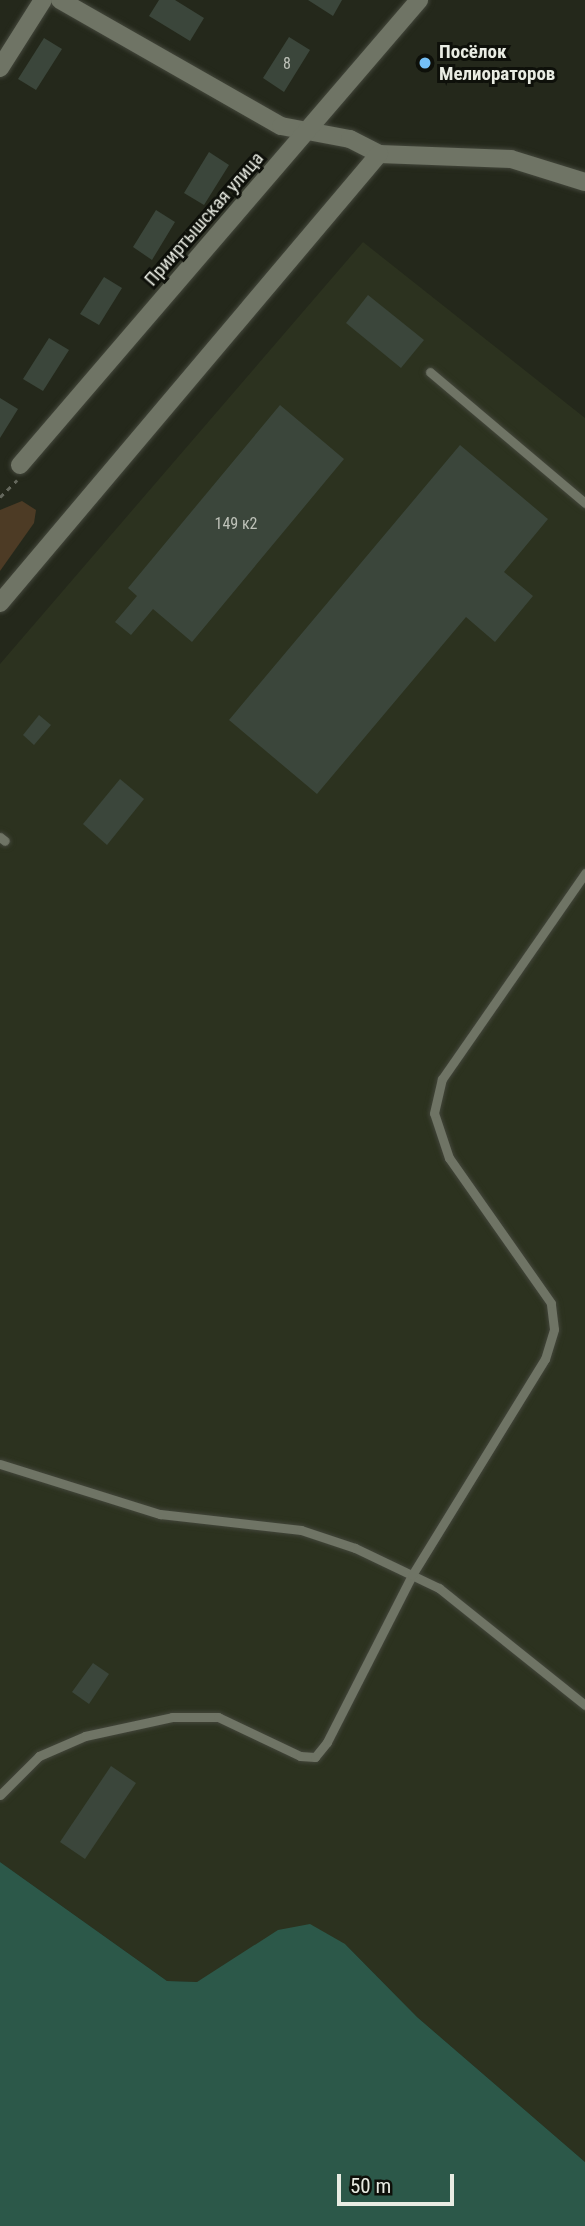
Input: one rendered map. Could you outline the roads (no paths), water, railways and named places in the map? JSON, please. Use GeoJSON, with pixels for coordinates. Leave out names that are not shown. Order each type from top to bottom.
{"type":"FeatureCollection","features":[{"type":"Feature","properties":{"kind":"street"},"geometry":{"type":"LineString","coordinates":[[0,68],[43,0]]}},
{"type":"Feature","properties":{"kind":"street"},"geometry":{"type":"LineString","coordinates":[[60,0],[241,106],[307,132],[350,139],[379,154],[511,159],[585,182]]}},
{"type":"Feature","properties":{"kind":"street","name":"Прииртышская улица"},"geometry":{"type":"LineString","coordinates":[[20,464],[419,0]]}},
{"type":"Feature","properties":{"kind":"street"},"geometry":{"type":"LineString","coordinates":[[0,603],[379,154]]}},
{"type":"Feature","properties":{"kind":"lane"},"geometry":{"type":"LineString","coordinates":[[430,372],[585,503]]}},
{"type":"Feature","properties":{"kind":"lane"},"geometry":{"type":"LineString","coordinates":[[0,1795],[39,1756],[85,1736],[172,1717],[218,1717],[315,1756],[412,1575],[545,1359],[554,1329],[551,1303],[449,1158],[434,1113],[442,1079],[585,873]]}},
{"type":"Feature","properties":{"kind":"lane"},"geometry":{"type":"LineString","coordinates":[[0,1464],[160,1514],[301,1530],[412,1575],[468,1610],[539,1674],[585,1705]]}},
{"type":"Feature","properties":{"kind":"place","name":"Посёлок Мелиораторов"},"geometry":{"type":"Point","coordinates":[425,63]}}]}
